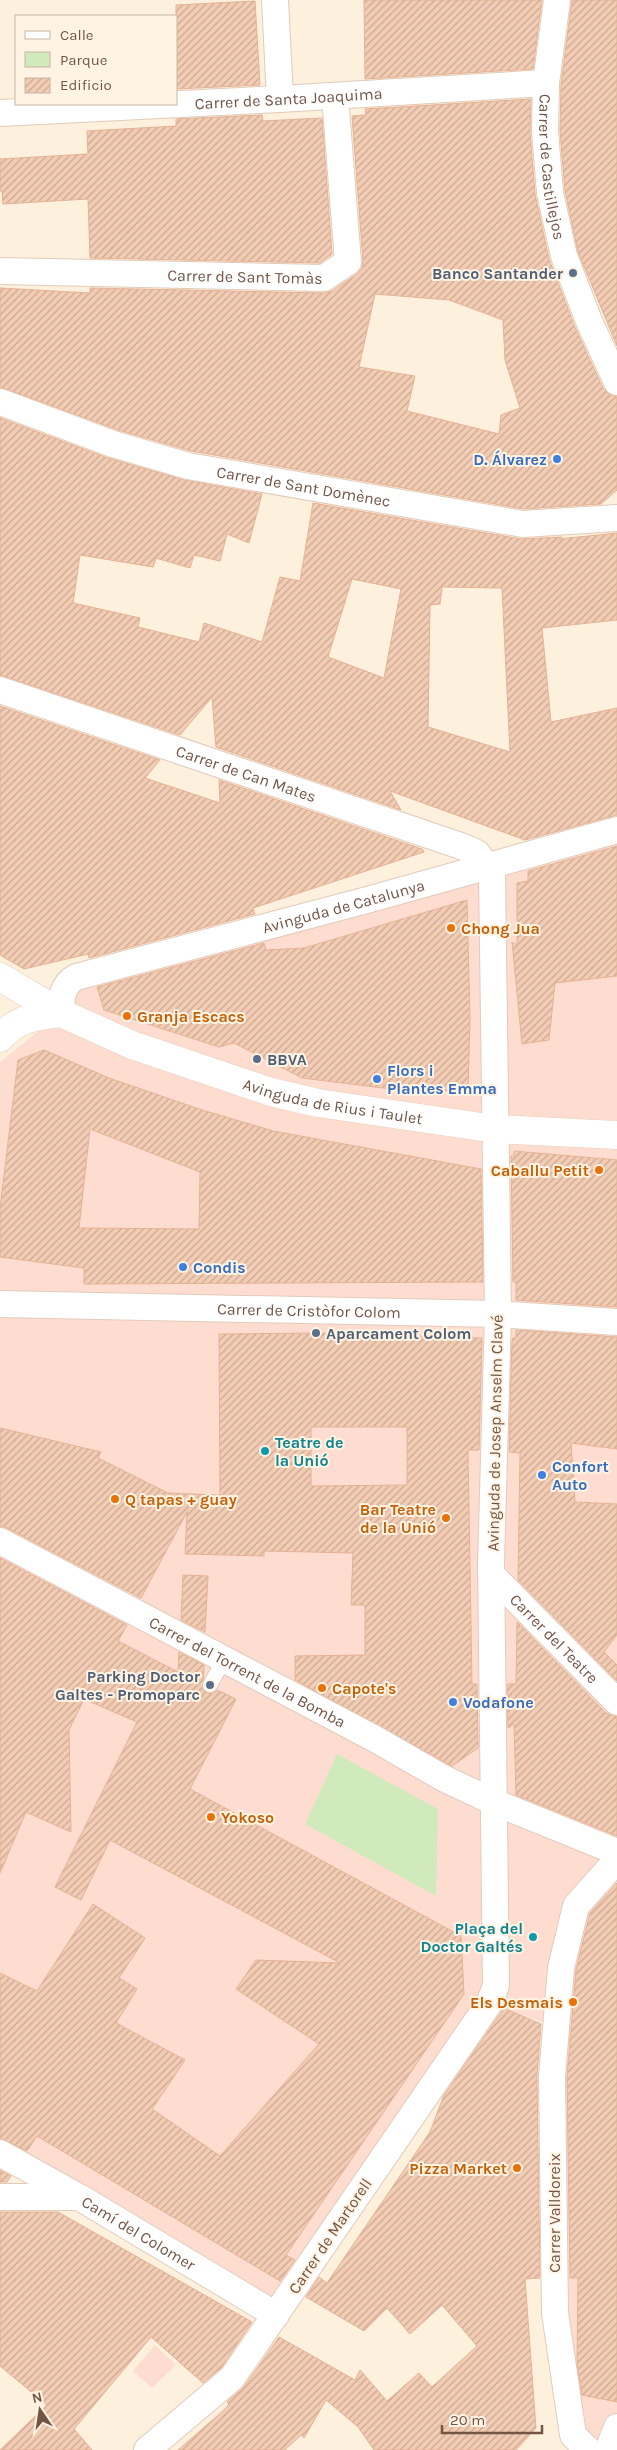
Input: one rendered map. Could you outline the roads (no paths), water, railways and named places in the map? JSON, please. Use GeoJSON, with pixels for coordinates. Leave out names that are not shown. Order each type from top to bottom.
{"type":"FeatureCollection","features":[{"type":"Feature","properties":{"kind":"street"},"geometry":{"type":"LineString","coordinates":[[275,0],[280,99]]}},
{"type":"Feature","properties":{"kind":"street","name":"Carrer de Castillejos"},"geometry":{"type":"LineString","coordinates":[[557,0],[546,83],[545,131],[550,192],[564,256],[589,321],[617,382]]}},
{"type":"Feature","properties":{"kind":"street","name":"Carrer de Santa Joaquima"},"geometry":{"type":"LineString","coordinates":[[178,104],[546,83]]}},
{"type":"Feature","properties":{"kind":"street","name":"Carrer de Sant Tomàs"},"geometry":{"type":"LineString","coordinates":[[0,271],[324,278],[348,262],[335,96]]}},
{"type":"Feature","properties":{"kind":"street","name":"Carrer de Santa Joaquima"},"geometry":{"type":"LineString","coordinates":[[0,113],[160,105]]}},
{"type":"Feature","properties":{"kind":"street","name":"Carrer de Sant Domènec"},"geometry":{"type":"LineString","coordinates":[[0,402],[113,444],[188,466],[524,524],[617,518]]}},
{"type":"Feature","properties":{"kind":"street","name":"Carrer de Can Mates"},"geometry":{"type":"LineString","coordinates":[[0,690],[461,846],[477,853],[487,864]]}},
{"type":"Feature","properties":{"kind":"street","name":"Avinguda de Catalunya"},"geometry":{"type":"LineString","coordinates":[[33,995],[76,977],[367,900],[487,864],[617,830]]}},
{"type":"Feature","properties":{"kind":"street","name":"Avinguda de Josep Anselm Clavé"},"geometry":{"type":"LineString","coordinates":[[487,864],[492,873],[498,1314],[492,1575],[496,1984],[490,2002]]}},
{"type":"Feature","properties":{"kind":"street","name":"Avinguda de Rius i Taulet"},"geometry":{"type":"LineString","coordinates":[[0,977],[61,1013],[132,1045],[271,1092],[318,1103],[495,1129],[617,1135]]}},
{"type":"Feature","properties":{"kind":"street"},"geometry":{"type":"LineString","coordinates":[[0,1038],[12,1024],[37,1016],[61,1013],[61,996],[68,981]]}},
{"type":"Feature","properties":{"kind":"street","name":"Carrer de Cristòfor Colom"},"geometry":{"type":"LineString","coordinates":[[0,1304],[498,1314],[617,1322]]}},
{"type":"Feature","properties":{"kind":"street","name":"Carrer del Torrent de la Bomba"},"geometry":{"type":"LineString","coordinates":[[0,1541],[377,1740],[444,1778],[494,1802],[617,1852]]}},
{"type":"Feature","properties":{"kind":"street","name":"Carrer del Teatre"},"geometry":{"type":"LineString","coordinates":[[492,1575],[617,1702]]}},
{"type":"Feature","properties":{"kind":"street","name":"Carrer Valldoreix"},"geometry":{"type":"LineString","coordinates":[[572,2445],[555,2314],[552,2076],[561,1968],[576,1906],[617,1860]]}},
{"type":"Feature","properties":{"kind":"street","name":"Carrer de Martorell"},"geometry":{"type":"LineString","coordinates":[[147,2450],[232,2378],[490,2002]]}},
{"type":"Feature","properties":{"kind":"street","name":"Camí del Colomer"},"geometry":{"type":"LineString","coordinates":[[0,2153],[79,2197],[276,2315]]}},
{"type":"Feature","properties":{"kind":"street"},"geometry":{"type":"LineString","coordinates":[[0,2197],[79,2197]]}},
{"type":"Feature","properties":{"kind":"street"},"geometry":{"type":"LineString","coordinates":[[608,2450],[617,2427]]}},
{"type":"Feature","properties":{"kind":"lane"},"geometry":{"type":"LineString","coordinates":[[210,1685],[224,1660]]}},
{"type":"Feature","properties":{"kind":"place","name":"Banco Santander"},"geometry":{"type":"Point","coordinates":[573,273]}},
{"type":"Feature","properties":{"kind":"place","name":"D. Álvarez"},"geometry":{"type":"Point","coordinates":[557,459]}},
{"type":"Feature","properties":{"kind":"place","name":"Chong Jua"},"geometry":{"type":"Point","coordinates":[451,928]}},
{"type":"Feature","properties":{"kind":"place","name":"Granja Escacs"},"geometry":{"type":"Point","coordinates":[127,1016]}},
{"type":"Feature","properties":{"kind":"place","name":"BBVA"},"geometry":{"type":"Point","coordinates":[257,1059]}},
{"type":"Feature","properties":{"kind":"place","name":"Flors i Plantes Emma"},"geometry":{"type":"Point","coordinates":[377,1079]}},
{"type":"Feature","properties":{"kind":"place","name":"Caballu Petit"},"geometry":{"type":"Point","coordinates":[599,1170]}},
{"type":"Feature","properties":{"kind":"place","name":"Condis"},"geometry":{"type":"Point","coordinates":[183,1267]}},
{"type":"Feature","properties":{"kind":"place","name":"Aparcament Colom"},"geometry":{"type":"Point","coordinates":[316,1333]}},
{"type":"Feature","properties":{"kind":"place","name":"Teatre de la Unió"},"geometry":{"type":"Point","coordinates":[265,1451]}},
{"type":"Feature","properties":{"kind":"place","name":"Confort Auto"},"geometry":{"type":"Point","coordinates":[542,1475]}},
{"type":"Feature","properties":{"kind":"place","name":"Q tapas + guay"},"geometry":{"type":"Point","coordinates":[115,1499]}},
{"type":"Feature","properties":{"kind":"place","name":"Bar Teatre de la Unió"},"geometry":{"type":"Point","coordinates":[446,1518]}},
{"type":"Feature","properties":{"kind":"place","name":"Parking Doctor Galtes - Promoparc"},"geometry":{"type":"Point","coordinates":[210,1685]}},
{"type":"Feature","properties":{"kind":"place","name":"Capote's"},"geometry":{"type":"Point","coordinates":[322,1688]}},
{"type":"Feature","properties":{"kind":"place","name":"Vodafone"},"geometry":{"type":"Point","coordinates":[453,1702]}},
{"type":"Feature","properties":{"kind":"place","name":"Yokoso"},"geometry":{"type":"Point","coordinates":[211,1817]}},
{"type":"Feature","properties":{"kind":"place","name":"Plaça del Doctor Galtés"},"geometry":{"type":"Point","coordinates":[533,1937]}},
{"type":"Feature","properties":{"kind":"place","name":"Els Desmais"},"geometry":{"type":"Point","coordinates":[573,2002]}},
{"type":"Feature","properties":{"kind":"place","name":"Pizza Market"},"geometry":{"type":"Point","coordinates":[517,2168]}}]}
